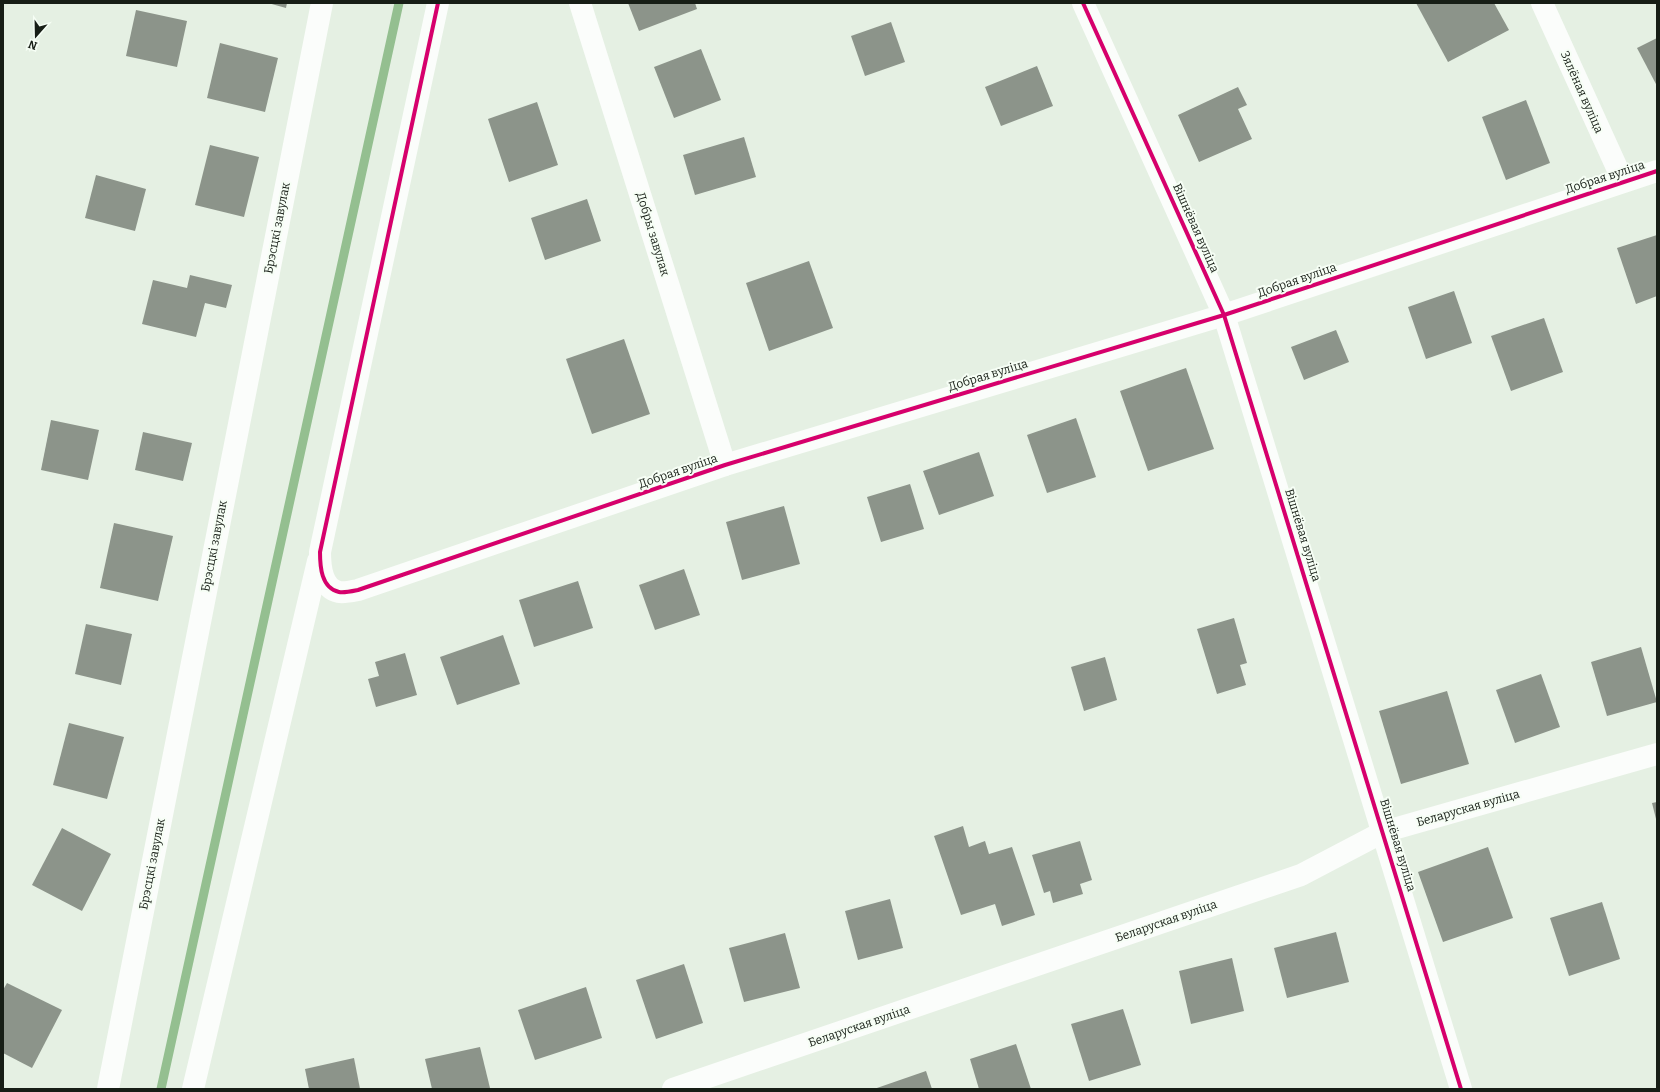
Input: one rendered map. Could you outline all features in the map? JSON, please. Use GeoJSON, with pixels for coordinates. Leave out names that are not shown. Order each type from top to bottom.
{"type":"FeatureCollection","features":[{"type":"Feature","properties":{"kind":"street","name":"Брэсцкі завулак"},"geometry":{"type":"LineString","coordinates":[[108,1089],[322,3]]}},
{"type":"Feature","properties":{"kind":"street"},"geometry":{"type":"LineString","coordinates":[[193,1089],[320,552],[438,3]]}},
{"type":"Feature","properties":{"kind":"street","name":"Добры завулак"},"geometry":{"type":"LineString","coordinates":[[580,3],[726,465]]}},
{"type":"Feature","properties":{"kind":"street","name":"Вішнёвая вуліца"},"geometry":{"type":"LineString","coordinates":[[1083,3],[1224,315],[1461,1089]]}},
{"type":"Feature","properties":{"kind":"street","name":"Зялёная вуліца"},"geometry":{"type":"LineString","coordinates":[[1542,3],[1623,181]]}},
{"type":"Feature","properties":{"kind":"street","name":"Добрая вуліца"},"geometry":{"type":"LineString","coordinates":[[320,552],[320,567],[326,584],[339,592],[358,590],[726,465],[1224,315],[1623,181],[1657,171]]}},
{"type":"Feature","properties":{"kind":"street","name":"Беларуская вуліца"},"geometry":{"type":"LineString","coordinates":[[673,1089],[1301,875],[1383,832],[1657,754]]}},
{"type":"Feature","properties":{"kind":"building"},"geometry":{"type":"Polygon","coordinates":[[[268,3],[287,3],[286,8],[268,3]]]}},
{"type":"Feature","properties":{"kind":"building"},"geometry":{"type":"Polygon","coordinates":[[[628,3],[695,3],[697,9],[639,31],[628,3]]]}},
{"type":"Feature","properties":{"kind":"building"},"geometry":{"type":"Polygon","coordinates":[[[1416,3],[1494,3],[1509,30],[1448,62],[1416,3]]]}},
{"type":"Feature","properties":{"kind":"building"},"geometry":{"type":"Polygon","coordinates":[[[136,10],[187,21],[177,67],[126,56],[136,10]]]}},
{"type":"Feature","properties":{"kind":"building"},"geometry":{"type":"Polygon","coordinates":[[[891,22],[905,62],[865,76],[851,36],[891,22]]]}},
{"type":"Feature","properties":{"kind":"building"},"geometry":{"type":"Polygon","coordinates":[[[1657,38],[1657,86],[1637,48],[1657,38]]]}},
{"type":"Feature","properties":{"kind":"building"},"geometry":{"type":"Polygon","coordinates":[[[220,43],[278,58],[265,112],[207,98],[220,43]]]}},
{"type":"Feature","properties":{"kind":"building"},"geometry":{"type":"Polygon","coordinates":[[[701,49],[721,100],[674,118],[654,67],[701,49]]]}},
{"type":"Feature","properties":{"kind":"building"},"geometry":{"type":"Polygon","coordinates":[[[1037,66],[1053,106],[1001,126],[985,87],[1037,66]]]}},
{"type":"Feature","properties":{"kind":"building"},"geometry":{"type":"Polygon","coordinates":[[[1238,87],[1247,105],[1238,109],[1252,139],[1199,162],[1178,115],[1238,87]]]}},
{"type":"Feature","properties":{"kind":"building"},"geometry":{"type":"Polygon","coordinates":[[[1526,100],[1550,163],[1506,180],[1482,117],[1526,100]]]}},
{"type":"Feature","properties":{"kind":"building"},"geometry":{"type":"Polygon","coordinates":[[[537,102],[558,165],[509,182],[488,119],[537,102]]]}},
{"type":"Feature","properties":{"kind":"building"},"geometry":{"type":"Polygon","coordinates":[[[744,137],[756,177],[695,195],[683,155],[744,137]]]}},
{"type":"Feature","properties":{"kind":"building"},"geometry":{"type":"Polygon","coordinates":[[[210,145],[259,157],[244,217],[195,205],[210,145]]]}},
{"type":"Feature","properties":{"kind":"building"},"geometry":{"type":"Polygon","coordinates":[[[96,175],[146,189],[135,231],[85,218],[96,175]]]}},
{"type":"Feature","properties":{"kind":"building"},"geometry":{"type":"Polygon","coordinates":[[[587,199],[601,241],[545,260],[531,218],[587,199]]]}},
{"type":"Feature","properties":{"kind":"building"},"geometry":{"type":"Polygon","coordinates":[[[1657,235],[1657,296],[1636,304],[1617,248],[1657,235]]]}},
{"type":"Feature","properties":{"kind":"building"},"geometry":{"type":"Polygon","coordinates":[[[809,261],[833,328],[769,351],[746,283],[809,261]]]}},
{"type":"Feature","properties":{"kind":"building"},"geometry":{"type":"Polygon","coordinates":[[[190,275],[232,285],[226,308],[205,303],[196,337],[142,324],[153,280],[187,288],[190,275]]]}},
{"type":"Feature","properties":{"kind":"building"},"geometry":{"type":"Polygon","coordinates":[[[1454,291],[1472,343],[1426,359],[1408,307],[1454,291]]]}},
{"type":"Feature","properties":{"kind":"building"},"geometry":{"type":"Polygon","coordinates":[[[1544,318],[1563,372],[1511,391],[1491,336],[1544,318]]]}},
{"type":"Feature","properties":{"kind":"building"},"geometry":{"type":"Polygon","coordinates":[[[1336,330],[1349,362],[1304,380],[1291,347],[1336,330]]]}},
{"type":"Feature","properties":{"kind":"building"},"geometry":{"type":"Polygon","coordinates":[[[624,339],[650,414],[592,434],[566,359],[624,339]]]}},
{"type":"Feature","properties":{"kind":"building"},"geometry":{"type":"Polygon","coordinates":[[[1186,368],[1214,449],[1148,471],[1120,391],[1186,368]]]}},
{"type":"Feature","properties":{"kind":"building"},"geometry":{"type":"Polygon","coordinates":[[[1076,418],[1096,477],[1047,493],[1027,435],[1076,418]]]}},
{"type":"Feature","properties":{"kind":"building"},"geometry":{"type":"Polygon","coordinates":[[[51,420],[99,430],[88,480],[41,470],[51,420]]]}},
{"type":"Feature","properties":{"kind":"building"},"geometry":{"type":"Polygon","coordinates":[[[143,432],[192,443],[183,481],[135,470],[143,432]]]}},
{"type":"Feature","properties":{"kind":"building"},"geometry":{"type":"Polygon","coordinates":[[[979,452],[994,496],[939,515],[923,471],[979,452]]]}},
{"type":"Feature","properties":{"kind":"building"},"geometry":{"type":"Polygon","coordinates":[[[910,484],[924,529],[881,542],[867,497],[910,484]]]}},
{"type":"Feature","properties":{"kind":"building"},"geometry":{"type":"Polygon","coordinates":[[[784,506],[800,564],[742,580],[726,522],[784,506]]]}},
{"type":"Feature","properties":{"kind":"building"},"geometry":{"type":"Polygon","coordinates":[[[114,523],[173,536],[158,601],[100,588],[114,523]]]}},
{"type":"Feature","properties":{"kind":"building"},"geometry":{"type":"Polygon","coordinates":[[[684,569],[700,615],[655,630],[639,585],[684,569]]]}},
{"type":"Feature","properties":{"kind":"building"},"geometry":{"type":"Polygon","coordinates":[[[578,581],[593,628],[534,647],[519,600],[578,581]]]}},
{"type":"Feature","properties":{"kind":"building"},"geometry":{"type":"Polygon","coordinates":[[[1234,618],[1247,663],[1240,665],[1246,685],[1217,694],[1197,629],[1234,618]]]}},
{"type":"Feature","properties":{"kind":"building"},"geometry":{"type":"Polygon","coordinates":[[[86,624],[132,634],[121,685],[75,674],[86,624]]]}},
{"type":"Feature","properties":{"kind":"building"},"geometry":{"type":"Polygon","coordinates":[[[503,635],[520,684],[457,705],[440,657],[503,635]]]}},
{"type":"Feature","properties":{"kind":"building"},"geometry":{"type":"Polygon","coordinates":[[[1641,647],[1657,702],[1607,716],[1591,662],[1641,647]]]}},
{"type":"Feature","properties":{"kind":"building"},"geometry":{"type":"Polygon","coordinates":[[[405,653],[417,695],[376,707],[368,679],[379,676],[375,662],[405,653]]]}},
{"type":"Feature","properties":{"kind":"building"},"geometry":{"type":"Polygon","coordinates":[[[1105,657],[1117,700],[1084,711],[1071,667],[1105,657]]]}},
{"type":"Feature","properties":{"kind":"building"},"geometry":{"type":"Polygon","coordinates":[[[1541,674],[1560,727],[1515,743],[1496,690],[1541,674]]]}},
{"type":"Feature","properties":{"kind":"building"},"geometry":{"type":"Polygon","coordinates":[[[1447,691],[1469,764],[1401,784],[1379,711],[1447,691]]]}},
{"type":"Feature","properties":{"kind":"building"},"geometry":{"type":"Polygon","coordinates":[[[69,723],[124,737],[107,799],[53,785],[69,723]]]}},
{"type":"Feature","properties":{"kind":"building"},"geometry":{"type":"Polygon","coordinates":[[[1657,802],[1657,819],[1656,819],[1652,803],[1657,802]]]}},
{"type":"Feature","properties":{"kind":"building"},"geometry":{"type":"Polygon","coordinates":[[[963,826],[969,847],[985,841],[989,854],[1012,847],[1035,915],[1002,926],[995,904],[961,915],[934,836],[963,826]]]}},
{"type":"Feature","properties":{"kind":"building"},"geometry":{"type":"Polygon","coordinates":[[[62,828],[111,854],[82,911],[32,885],[62,828]]]}},
{"type":"Feature","properties":{"kind":"building"},"geometry":{"type":"Polygon","coordinates":[[[1080,841],[1092,880],[1080,884],[1083,894],[1053,903],[1050,891],[1044,893],[1032,855],[1080,841]]]}},
{"type":"Feature","properties":{"kind":"building"},"geometry":{"type":"Polygon","coordinates":[[[1488,847],[1513,918],[1443,942],[1418,872],[1488,847]]]}},
{"type":"Feature","properties":{"kind":"building"},"geometry":{"type":"Polygon","coordinates":[[[890,899],[903,948],[858,960],[845,911],[890,899]]]}},
{"type":"Feature","properties":{"kind":"building"},"geometry":{"type":"Polygon","coordinates":[[[1602,902],[1620,959],[1569,976],[1550,918],[1602,902]]]}},
{"type":"Feature","properties":{"kind":"building"},"geometry":{"type":"Polygon","coordinates":[[[1336,932],[1349,982],[1287,998],[1274,948],[1336,932]]]}},
{"type":"Feature","properties":{"kind":"building"},"geometry":{"type":"Polygon","coordinates":[[[785,933],[800,988],[744,1002],[729,948],[785,933]]]}},
{"type":"Feature","properties":{"kind":"building"},"geometry":{"type":"Polygon","coordinates":[[[1232,958],[1244,1011],[1191,1024],[1179,971],[1232,958]]]}},
{"type":"Feature","properties":{"kind":"building"},"geometry":{"type":"Polygon","coordinates":[[[684,964],[703,1023],[656,1039],[636,980],[684,964]]]}},
{"type":"Feature","properties":{"kind":"building"},"geometry":{"type":"Polygon","coordinates":[[[7,983],[62,1010],[32,1068],[3,1053],[3,990],[7,983]]]}},
{"type":"Feature","properties":{"kind":"building"},"geometry":{"type":"Polygon","coordinates":[[[586,987],[602,1038],[535,1060],[518,1010],[586,987]]]}},
{"type":"Feature","properties":{"kind":"building"},"geometry":{"type":"Polygon","coordinates":[[[1123,1009],[1141,1065],[1089,1081],[1071,1024],[1123,1009]]]}},
{"type":"Feature","properties":{"kind":"building"},"geometry":{"type":"Polygon","coordinates":[[[1016,1044],[1031,1089],[979,1089],[970,1059],[1016,1044]]]}},
{"type":"Feature","properties":{"kind":"building"},"geometry":{"type":"Polygon","coordinates":[[[480,1047],[490,1088],[432,1089],[425,1059],[480,1047]]]}},
{"type":"Feature","properties":{"kind":"building"},"geometry":{"type":"Polygon","coordinates":[[[354,1058],[360,1089],[309,1089],[305,1069],[354,1058]]]}},
{"type":"Feature","properties":{"kind":"building"},"geometry":{"type":"Polygon","coordinates":[[[926,1071],[932,1089],[874,1089],[926,1071]]]}},
{"type":"Feature","properties":{"kind":"waterway"},"geometry":{"type":"LineString","coordinates":[[161,1089],[399,3]]}},
{"type":"Feature","properties":{"kind":"cycle path"},"geometry":{"type":"LineString","coordinates":[[438,3],[320,552],[321,570],[325,581],[333,590],[339,592],[358,590],[725,465],[1224,315],[1657,171]]}},
{"type":"Feature","properties":{"kind":"cycle path"},"geometry":{"type":"LineString","coordinates":[[1083,3],[1224,315],[1461,1089]]}}]}
